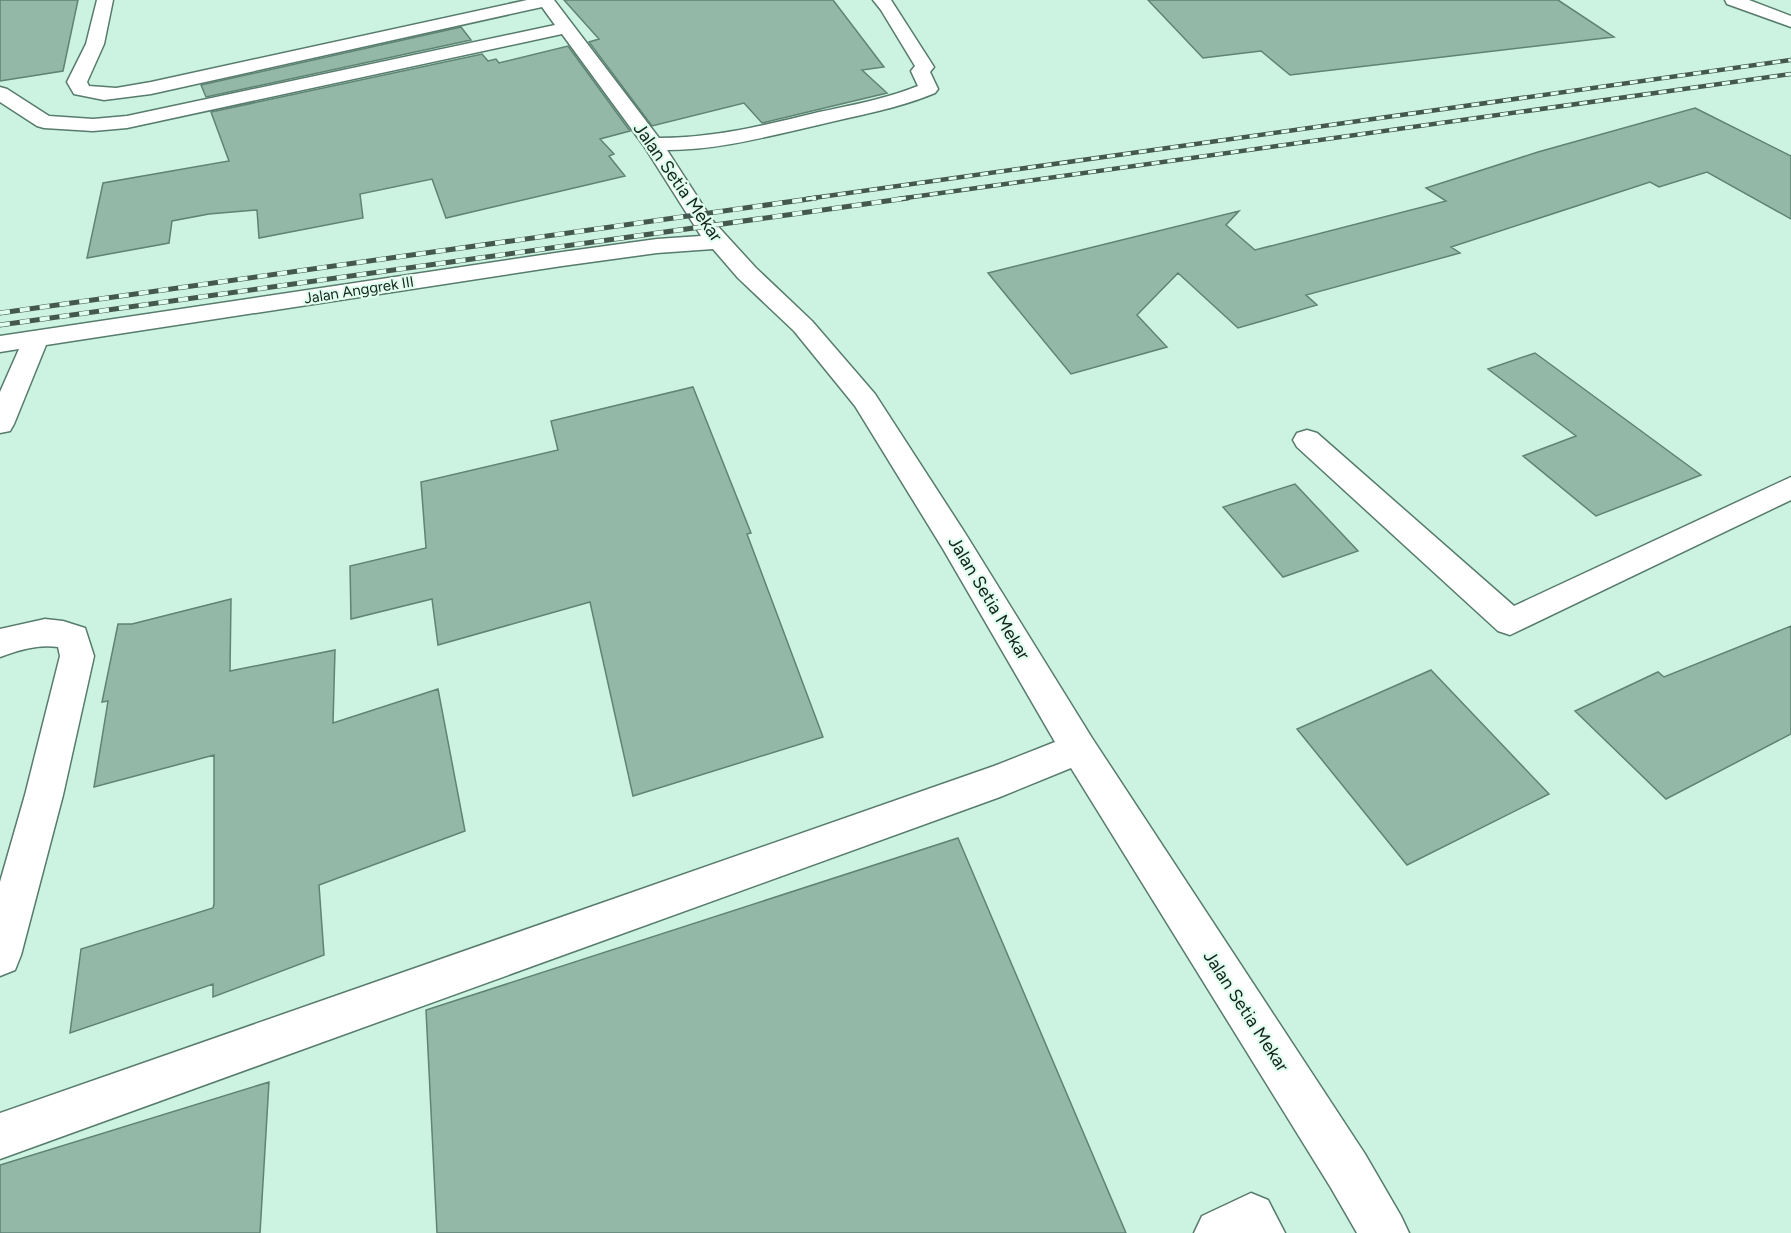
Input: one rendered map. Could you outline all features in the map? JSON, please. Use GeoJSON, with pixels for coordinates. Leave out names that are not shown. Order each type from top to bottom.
{"type":"FeatureCollection","features":[{"type":"Feature","properties":{"kind":"street"},"geometry":{"type":"LineString","coordinates":[[105,0],[95,44],[77,82],[81,90],[95,94],[122,93],[175,83],[546,0]]}},
{"type":"Feature","properties":{"kind":"street","name":"Jalan Setia Mekar"},"geometry":{"type":"LineString","coordinates":[[546,0],[653,144],[696,215],[718,243],[803,326],[865,400],[954,541],[1079,749],[1348,1172],[1384,1233]]}},
{"type":"Feature","properties":{"kind":"street"},"geometry":{"type":"LineString","coordinates":[[653,144],[694,144],[772,129],[904,99],[928,89],[926,80],[920,71],[925,67],[888,6],[880,0]]}},
{"type":"Feature","properties":{"kind":"street"},"geometry":{"type":"LineString","coordinates":[[1733,0],[1791,22]]}},
{"type":"Feature","properties":{"kind":"street"},"geometry":{"type":"LineString","coordinates":[[0,93],[44,122],[93,125],[127,122],[567,28]]}},
{"type":"Feature","properties":{"kind":"street","name":"Jalan Anggrek III"},"geometry":{"type":"LineString","coordinates":[[0,344],[562,259],[657,246],[718,243]]}},
{"type":"Feature","properties":{"kind":"street"},"geometry":{"type":"LineString","coordinates":[[0,424],[36,339]]}},
{"type":"Feature","properties":{"kind":"street"},"geometry":{"type":"LineString","coordinates":[[1307,440],[1510,622],[1791,487]]}},
{"type":"Feature","properties":{"kind":"street"},"geometry":{"type":"LineString","coordinates":[[0,643],[26,635],[56,631],[73,637],[77,656],[44,795],[0,955]]}},
{"type":"Feature","properties":{"kind":"street"},"geometry":{"type":"LineString","coordinates":[[0,1136],[1000,780],[1079,749]]}},
{"type":"Feature","properties":{"kind":"street"},"geometry":{"type":"LineString","coordinates":[[1219,1233],[1251,1216],[1260,1233]]}},
{"type":"Feature","properties":{"kind":"building"},"geometry":{"type":"Polygon","coordinates":[[[0,0],[78,0],[63,71],[0,81],[0,0]]]}},
{"type":"Feature","properties":{"kind":"building"},"geometry":{"type":"Polygon","coordinates":[[[564,0],[833,0],[884,67],[862,70],[887,93],[762,123],[744,103],[652,126],[589,42],[599,39],[564,0]]]}},
{"type":"Feature","properties":{"kind":"building"},"geometry":{"type":"Polygon","coordinates":[[[1148,0],[1558,0],[1614,37],[1290,75],[1261,51],[1203,58],[1148,0]]]}},
{"type":"Feature","properties":{"kind":"building"},"geometry":{"type":"Polygon","coordinates":[[[461,27],[471,40],[206,97],[201,85],[461,27]]]}},
{"type":"Feature","properties":{"kind":"building"},"geometry":{"type":"Polygon","coordinates":[[[568,46],[630,131],[600,139],[614,154],[609,156],[625,176],[446,218],[432,179],[360,194],[363,218],[259,238],[257,210],[209,214],[172,221],[169,243],[87,258],[103,183],[229,161],[211,112],[482,54],[488,61],[496,59],[499,63],[568,46]]]}},
{"type":"Feature","properties":{"kind":"building"},"geometry":{"type":"Polygon","coordinates":[[[1695,108],[1791,156],[1791,219],[1707,172],[1659,187],[1650,182],[1451,247],[1460,253],[1306,295],[1317,305],[1238,328],[1178,273],[1137,315],[1167,347],[1071,374],[988,273],[1239,211],[1226,225],[1255,250],[1446,201],[1426,188],[1538,152],[1695,108]]]}},
{"type":"Feature","properties":{"kind":"building"},"geometry":{"type":"Polygon","coordinates":[[[1535,353],[1701,475],[1596,516],[1523,456],[1576,436],[1488,369],[1535,353]]]}},
{"type":"Feature","properties":{"kind":"building"},"geometry":{"type":"Polygon","coordinates":[[[693,387],[751,533],[747,534],[823,737],[633,796],[590,602],[438,645],[432,599],[351,619],[350,566],[426,548],[421,482],[558,450],[551,421],[693,387]]]}},
{"type":"Feature","properties":{"kind":"building"},"geometry":{"type":"Polygon","coordinates":[[[1295,484],[1358,551],[1283,577],[1223,507],[1295,484]]]}},
{"type":"Feature","properties":{"kind":"building"},"geometry":{"type":"Polygon","coordinates":[[[231,599],[230,671],[335,650],[333,723],[438,689],[465,831],[319,885],[324,955],[213,997],[213,984],[70,1033],[81,949],[213,908],[214,904],[214,755],[94,787],[108,701],[102,702],[118,624],[132,624],[231,599]]]}},
{"type":"Feature","properties":{"kind":"building"},"geometry":{"type":"Polygon","coordinates":[[[1791,626],[1791,734],[1666,799],[1575,711],[1658,672],[1664,677],[1791,626]]]}},
{"type":"Feature","properties":{"kind":"building"},"geometry":{"type":"Polygon","coordinates":[[[1431,670],[1549,794],[1407,865],[1297,729],[1431,670]]]}},
{"type":"Feature","properties":{"kind":"building"},"geometry":{"type":"Polygon","coordinates":[[[958,838],[1126,1233],[437,1233],[426,1010],[958,838]]]}},
{"type":"Feature","properties":{"kind":"building"},"geometry":{"type":"Polygon","coordinates":[[[269,1082],[260,1233],[0,1233],[0,1165],[269,1082]]]}},
{"type":"Feature","properties":{"kind":"railway"},"geometry":{"type":"LineString","coordinates":[[806,199],[1791,60]]}},
{"type":"Feature","properties":{"kind":"railway"},"geometry":{"type":"LineString","coordinates":[[898,199],[1791,74]]}},
{"type":"Feature","properties":{"kind":"railway"},"geometry":{"type":"LineString","coordinates":[[0,313],[816,198]]}},
{"type":"Feature","properties":{"kind":"railway"},"geometry":{"type":"LineString","coordinates":[[0,325],[908,198]]}}]}
